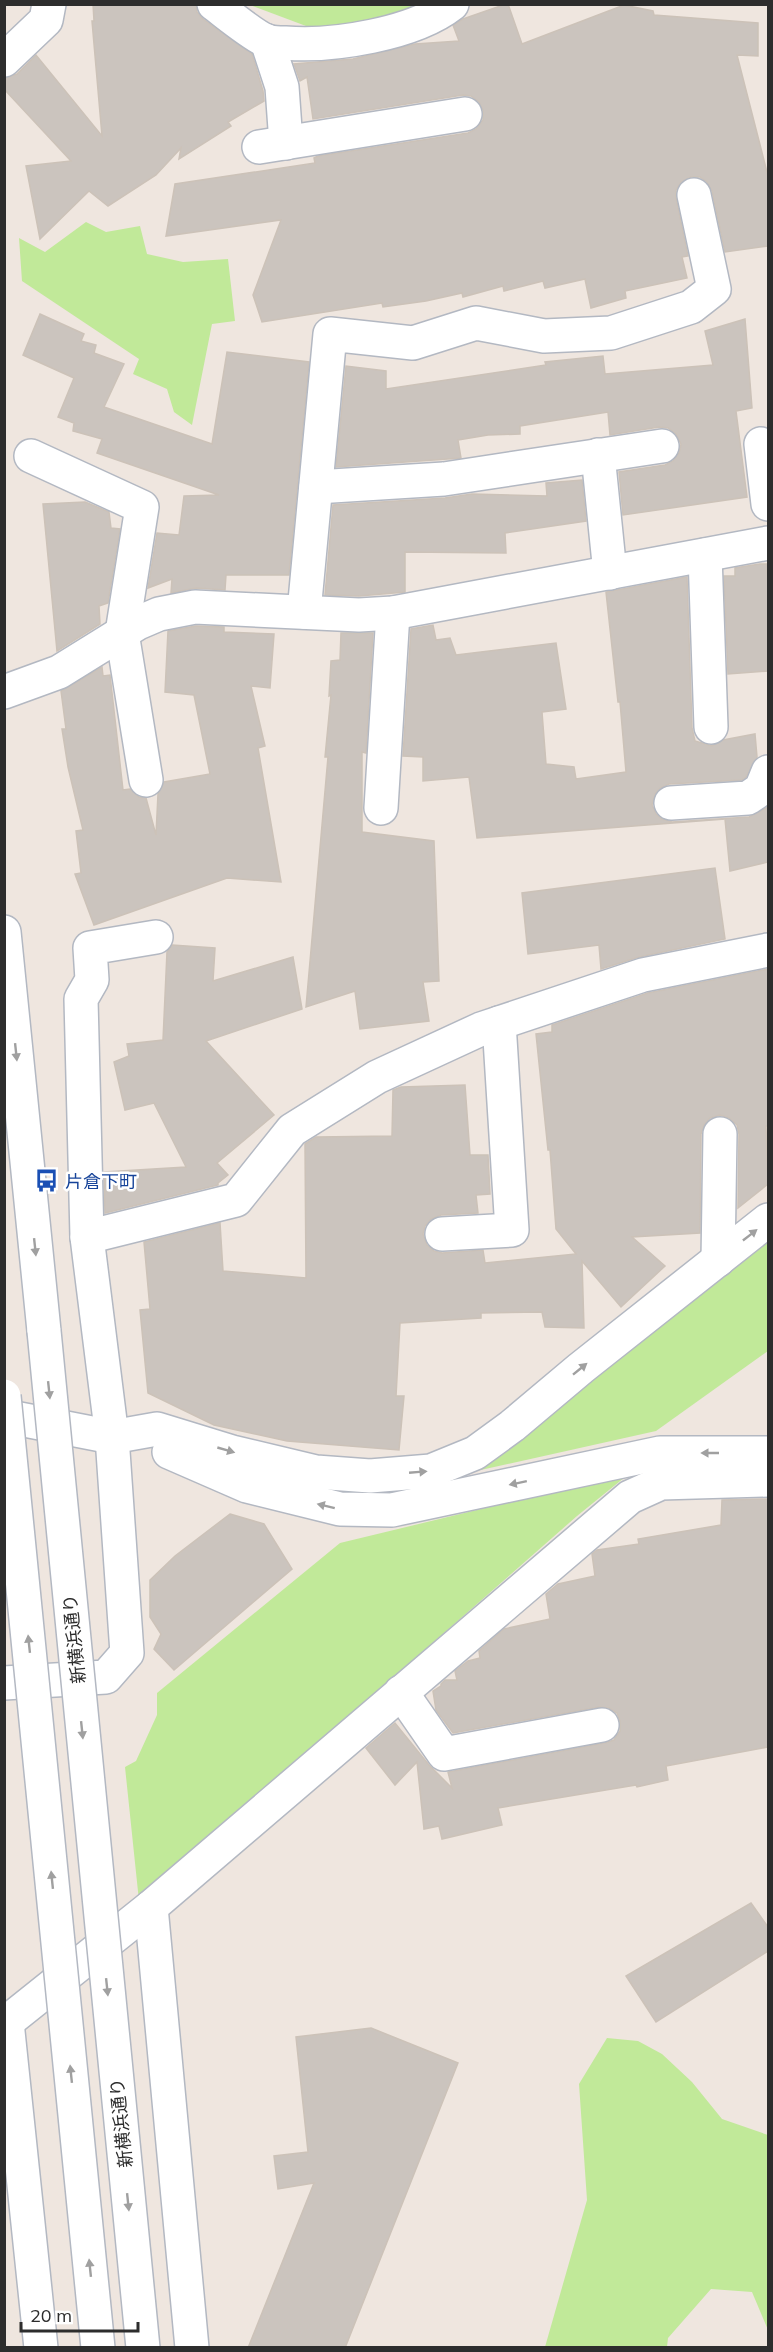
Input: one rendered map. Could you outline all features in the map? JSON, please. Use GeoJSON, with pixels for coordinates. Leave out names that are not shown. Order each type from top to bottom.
{"type":"FeatureCollection","features":[{"type":"Feature","properties":{"kind":"street"},"geometry":{"type":"LineString","coordinates":[[4,60],[46,20],[49,4]]}},
{"type":"Feature","properties":{"kind":"street"},"geometry":{"type":"LineString","coordinates":[[214,4],[267,41],[303,45],[345,42],[381,34],[440,14],[452,4]]}},
{"type":"Feature","properties":{"kind":"street"},"geometry":{"type":"LineString","coordinates":[[267,41],[282,87],[273,145],[465,114]]}},
{"type":"Feature","properties":{"kind":"street"},"geometry":{"type":"LineString","coordinates":[[304,612],[330,334],[412,343],[476,323],[544,336],[611,333],[692,306],[714,290],[694,195]]}},
{"type":"Feature","properties":{"kind":"street"},"geometry":{"type":"LineString","coordinates":[[760,444],[768,504]]}},
{"type":"Feature","properties":{"kind":"street"},"geometry":{"type":"LineString","coordinates":[[316,487],[444,479],[662,446]]}},
{"type":"Feature","properties":{"kind":"street"},"geometry":{"type":"LineString","coordinates":[[598,455],[610,573]]}},
{"type":"Feature","properties":{"kind":"street"},"geometry":{"type":"LineString","coordinates":[[31,456],[142,507],[122,633],[146,780]]}},
{"type":"Feature","properties":{"kind":"street"},"geometry":{"type":"LineString","coordinates":[[4,692],[59,672],[122,633],[159,614],[195,607],[359,615],[393,613],[768,543]]}},
{"type":"Feature","properties":{"kind":"street"},"geometry":{"type":"LineString","coordinates":[[705,555],[711,727]]}},
{"type":"Feature","properties":{"kind":"street"},"geometry":{"type":"LineString","coordinates":[[381,808],[393,613]]}},
{"type":"Feature","properties":{"kind":"street"},"geometry":{"type":"LineString","coordinates":[[671,803],[748,798],[761,789],[768,772]]}},
{"type":"Feature","properties":{"kind":"street","name":"新横浜通り"},"geometry":{"type":"LineString","coordinates":[[4,932],[142,2348]]}},
{"type":"Feature","properties":{"kind":"street"},"geometry":{"type":"LineString","coordinates":[[4,1683],[106,1677],[127,1653],[121,1436],[87,1237],[81,999],[92,980],[90,948],[156,937]]}},
{"type":"Feature","properties":{"kind":"street"},"geometry":{"type":"LineString","coordinates":[[87,1237],[236,1200],[292,1130],[377,1077],[499,1023],[643,975],[768,950]]}},
{"type":"Feature","properties":{"kind":"street"},"geometry":{"type":"LineString","coordinates":[[442,1234],[512,1230],[499,1023]]}},
{"type":"Feature","properties":{"kind":"street"},"geometry":{"type":"LineString","coordinates":[[718,1260],[720,1134]]}},
{"type":"Feature","properties":{"kind":"street"},"geometry":{"type":"LineString","coordinates":[[121,1436],[157,1429],[232,1452],[316,1472],[370,1476],[431,1471],[475,1453],[512,1426],[768,1220]]}},
{"type":"Feature","properties":{"kind":"street"},"geometry":{"type":"LineString","coordinates":[[4,1396],[98,2348]]}},
{"type":"Feature","properties":{"kind":"street"},"geometry":{"type":"LineString","coordinates":[[4,1416],[121,1436],[247,1486],[340,1509],[392,1510],[660,1453],[768,1452]]}},
{"type":"Feature","properties":{"kind":"street"},"geometry":{"type":"LineString","coordinates":[[41,2348],[6,2023],[151,1907],[630,1497],[661,1483],[768,1480]]}},
{"type":"Feature","properties":{"kind":"street"},"geometry":{"type":"LineString","coordinates":[[401,1692],[444,1754],[602,1725]]}},
{"type":"Feature","properties":{"kind":"street"},"geometry":{"type":"LineString","coordinates":[[151,1907],[192,2348]]}},
{"type":"Feature","properties":{"kind":"green space"},"geometry":{"type":"Polygon","coordinates":[[[250,5],[425,5],[347,29],[306,26],[250,5]]]}},
{"type":"Feature","properties":{"kind":"green space"},"geometry":{"type":"Polygon","coordinates":[[[86,222],[106,232],[140,226],[147,254],[183,262],[228,259],[235,321],[212,324],[192,425],[174,412],[167,389],[133,374],[139,359],[22,281],[19,238],[45,252],[86,222]]]}},
{"type":"Feature","properties":{"kind":"green space"},"geometry":{"type":"Polygon","coordinates":[[[768,1233],[768,1351],[656,1431],[467,1473],[768,1233]]]}},
{"type":"Feature","properties":{"kind":"green space"},"geometry":{"type":"Polygon","coordinates":[[[630,1473],[577,1516],[139,1901],[125,1767],[136,1761],[157,1715],[157,1693],[340,1543],[630,1473]]]}},
{"type":"Feature","properties":{"kind":"green space"},"geometry":{"type":"Polygon","coordinates":[[[607,2038],[638,2041],[662,2054],[692,2082],[722,2119],[768,2135],[768,2330],[752,2292],[711,2289],[668,2338],[667,2347],[545,2347],[587,2200],[579,2084],[607,2038]]]}},
{"type":"Feature","properties":{"kind":"building"},"geometry":{"type":"Polygon","coordinates":[[[93,4],[196,4],[197,12],[203,19],[252,54],[264,101],[228,122],[231,126],[179,159],[181,148],[156,175],[108,206],[89,191],[40,239],[26,166],[71,161],[4,89],[4,78],[17,74],[36,55],[102,136],[92,21],[94,21],[93,4]]]}},
{"type":"Feature","properties":{"kind":"building"},"geometry":{"type":"Polygon","coordinates":[[[508,4],[522,44],[624,5],[653,11],[654,15],[758,23],[758,56],[737,55],[768,176],[768,246],[725,252],[712,191],[707,182],[700,177],[691,177],[681,182],[676,190],[688,256],[682,257],[687,278],[625,291],[626,298],[591,308],[585,279],[545,288],[543,281],[504,291],[503,286],[463,297],[462,293],[426,301],[383,307],[382,303],[262,322],[253,295],[281,220],[166,236],[175,184],[315,163],[314,158],[318,156],[468,133],[476,129],[483,120],[483,110],[479,102],[471,96],[463,95],[313,119],[307,77],[300,81],[294,64],[353,59],[415,44],[459,41],[453,25],[463,19],[508,4]]]}},
{"type":"Feature","properties":{"kind":"building"},"geometry":{"type":"Polygon","coordinates":[[[40,314],[84,334],[81,341],[96,345],[94,353],[124,364],[104,407],[212,444],[227,352],[309,362],[289,575],[226,575],[225,590],[196,588],[171,593],[172,579],[148,588],[157,533],[179,535],[184,496],[219,495],[97,453],[102,439],[73,431],[74,423],[58,417],[74,378],[23,355],[40,314]]]}},
{"type":"Feature","properties":{"kind":"building"},"geometry":{"type":"Polygon","coordinates":[[[745,319],[752,408],[736,411],[747,497],[623,515],[619,472],[665,465],[673,461],[679,453],[681,444],[676,434],[668,428],[659,427],[610,435],[608,412],[520,426],[520,434],[488,435],[458,440],[461,458],[336,467],[346,366],[386,371],[386,389],[546,365],[545,362],[603,356],[605,374],[713,365],[705,331],[745,319]]]}},
{"type":"Feature","properties":{"kind":"building"},"geometry":{"type":"Polygon","coordinates":[[[582,480],[586,521],[505,533],[506,553],[405,552],[405,592],[359,596],[325,595],[333,505],[445,498],[472,494],[547,496],[546,483],[582,480]]]}},
{"type":"Feature","properties":{"kind":"building"},"geometry":{"type":"Polygon","coordinates":[[[85,502],[109,512],[111,528],[120,529],[108,603],[99,606],[100,624],[57,651],[43,504],[85,502]]]}},
{"type":"Feature","properties":{"kind":"building"},"geometry":{"type":"Polygon","coordinates":[[[767,564],[768,671],[728,674],[724,576],[735,576],[735,568],[767,564]]]}},
{"type":"Feature","properties":{"kind":"building"},"geometry":{"type":"Polygon","coordinates":[[[687,577],[692,728],[695,741],[712,746],[723,740],[755,734],[757,757],[742,780],[669,784],[660,788],[655,794],[652,805],[656,814],[672,822],[749,817],[768,807],[768,862],[730,871],[725,819],[477,838],[469,777],[423,781],[423,757],[403,756],[411,629],[433,625],[436,640],[450,638],[456,655],[556,643],[566,709],[542,712],[546,764],[574,767],[576,779],[626,772],[606,592],[687,577]]]}},
{"type":"Feature","properties":{"kind":"building"},"geometry":{"type":"Polygon","coordinates":[[[196,626],[224,627],[224,632],[274,634],[270,688],[251,686],[265,746],[258,748],[281,882],[227,878],[94,925],[75,874],[81,873],[76,831],[83,830],[68,767],[62,729],[66,729],[61,691],[102,667],[103,676],[110,675],[123,790],[130,789],[139,797],[146,798],[156,835],[158,794],[164,782],[210,774],[194,695],[165,692],[168,631],[196,626]]]}},
{"type":"Feature","properties":{"kind":"building"},"geometry":{"type":"Polygon","coordinates":[[[341,633],[373,633],[366,753],[362,752],[362,832],[434,841],[439,981],[423,982],[429,1021],[360,1029],[355,991],[306,1007],[328,757],[325,757],[331,695],[329,696],[331,661],[340,660],[341,633]]]}},
{"type":"Feature","properties":{"kind":"building"},"geometry":{"type":"Polygon","coordinates":[[[715,868],[725,939],[639,957],[601,969],[599,945],[528,954],[522,893],[715,868]]]}},
{"type":"Feature","properties":{"kind":"building"},"geometry":{"type":"Polygon","coordinates":[[[172,945],[215,948],[213,981],[293,957],[302,1009],[206,1041],[274,1115],[217,1163],[228,1175],[218,1185],[105,1213],[104,1172],[186,1167],[154,1103],[125,1110],[114,1062],[129,1056],[127,1044],[163,1040],[167,952],[172,945]]]}},
{"type":"Feature","properties":{"kind":"building"},"geometry":{"type":"Polygon","coordinates":[[[768,969],[768,1126],[766,1126],[768,1184],[738,1208],[739,1134],[737,1125],[729,1118],[720,1115],[710,1118],[701,1134],[700,1233],[632,1237],[665,1266],[621,1307],[582,1261],[584,1328],[545,1327],[542,1312],[481,1313],[481,1318],[400,1323],[396,1396],[404,1396],[399,1450],[287,1441],[214,1425],[148,1393],[140,1310],[150,1309],[144,1242],[220,1223],[223,1271],[306,1278],[305,1144],[316,1137],[392,1136],[393,1090],[401,1087],[465,1085],[470,1155],[488,1155],[490,1194],[476,1195],[478,1213],[441,1215],[431,1219],[425,1226],[423,1234],[427,1245],[434,1251],[442,1253],[483,1250],[485,1263],[576,1254],[556,1229],[550,1150],[548,1150],[536,1034],[552,1032],[552,1025],[648,993],[768,969]]]}},
{"type":"Feature","properties":{"kind":"building"},"geometry":{"type":"Polygon","coordinates":[[[768,1499],[768,1747],[666,1766],[668,1780],[637,1787],[636,1785],[498,1808],[502,1825],[442,1839],[439,1826],[424,1829],[417,1762],[395,1785],[366,1748],[395,1723],[429,1765],[452,1788],[448,1772],[614,1740],[620,1731],[617,1713],[609,1708],[599,1707],[453,1733],[436,1710],[433,1691],[445,1680],[457,1680],[455,1671],[468,1661],[480,1658],[479,1651],[504,1629],[550,1619],[546,1594],[558,1584],[595,1576],[592,1554],[597,1550],[639,1544],[638,1539],[721,1525],[722,1500],[768,1499]]]}},
{"type":"Feature","properties":{"kind":"building"},"geometry":{"type":"Polygon","coordinates":[[[230,1514],[264,1524],[292,1569],[174,1670],[154,1649],[161,1634],[150,1617],[150,1580],[175,1556],[230,1514]]]}},
{"type":"Feature","properties":{"kind":"building"},"geometry":{"type":"Polygon","coordinates":[[[751,1903],[768,1927],[768,1951],[656,2022],[626,1976],[751,1903]]]}},
{"type":"Feature","properties":{"kind":"building"},"geometry":{"type":"Polygon","coordinates":[[[371,2028],[458,2063],[345,2348],[248,2348],[314,2183],[278,2189],[274,2156],[308,2152],[296,2037],[371,2028]]]}},
{"type":"Feature","properties":{"kind":"place","name":"片倉下町"},"geometry":{"type":"Point","coordinates":[47,1181]}}]}
